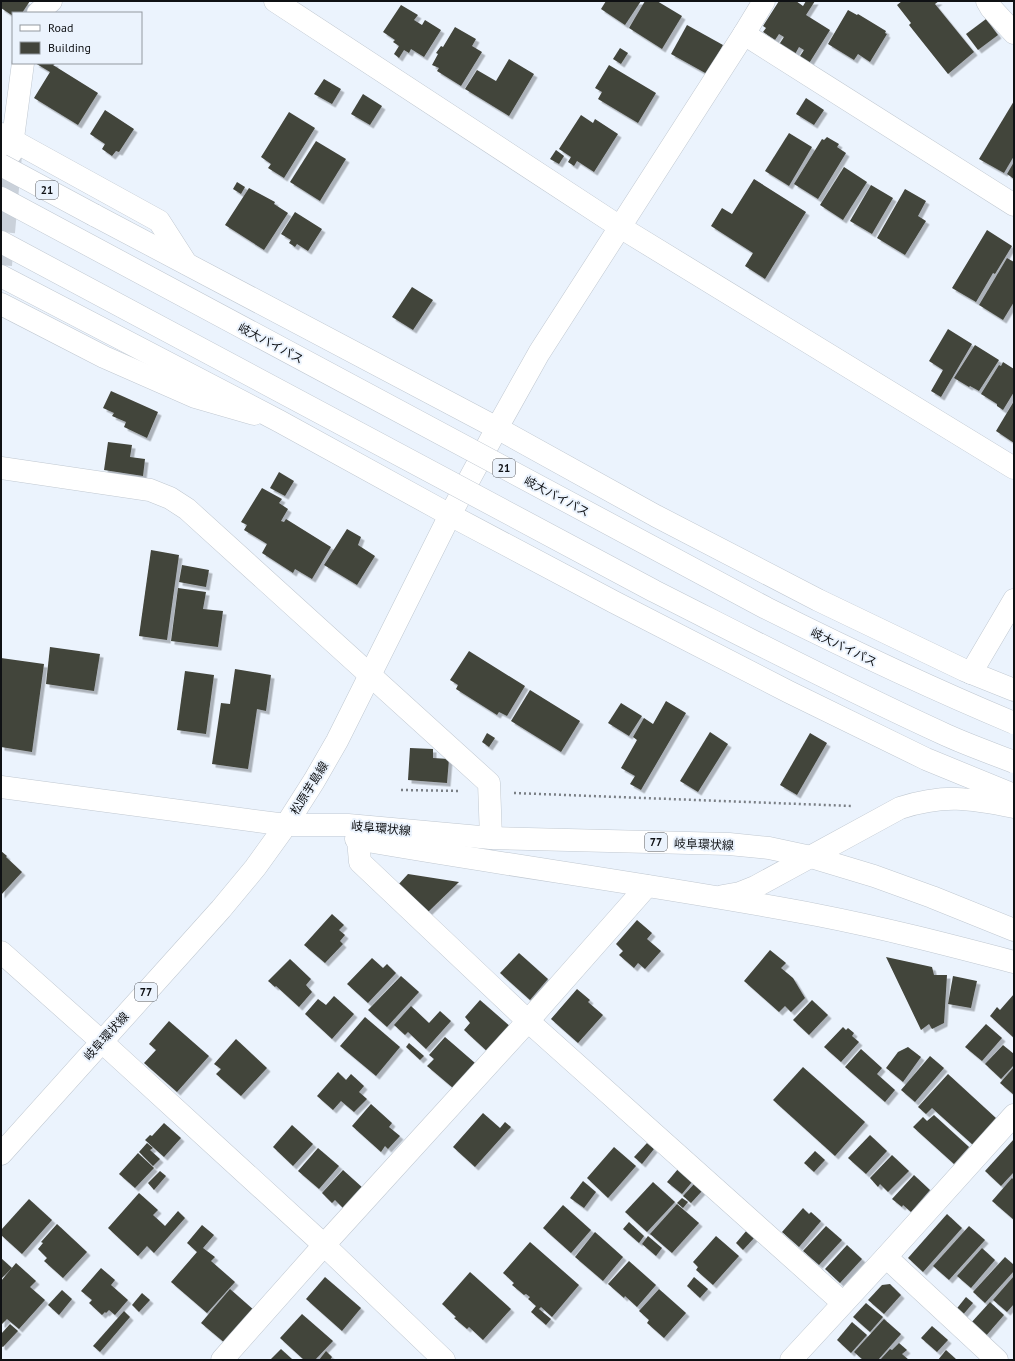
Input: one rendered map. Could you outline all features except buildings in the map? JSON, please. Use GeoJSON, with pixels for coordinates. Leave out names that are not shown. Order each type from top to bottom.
{"type":"FeatureCollection","features":[{"type":"Feature","properties":{"kind":"main road"},"geometry":{"type":"LineString","coordinates":[[39,12],[51,1]]}},
{"type":"Feature","properties":{"kind":"main road"},"geometry":{"type":"LineString","coordinates":[[275,1],[620,227],[1014,468]]}},
{"type":"Feature","properties":{"kind":"main road","name":"松原芋島線"},"geometry":{"type":"LineString","coordinates":[[1,788],[286,825],[337,741],[450,515],[539,353],[764,1]]}},
{"type":"Feature","properties":{"kind":"main road"},"geometry":{"type":"LineString","coordinates":[[987,1],[991,8],[1014,33]]}},
{"type":"Feature","properties":{"kind":"main road"},"geometry":{"type":"LineString","coordinates":[[744,34],[1014,205]]}},
{"type":"Feature","properties":{"kind":"main road"},"geometry":{"type":"LineString","coordinates":[[23,64],[6,149],[159,221],[186,263]]}},
{"type":"Feature","properties":{"kind":"main road","name":"21"},"geometry":{"type":"LineString","coordinates":[[6,149],[94,215],[497,428],[656,516],[818,600],[971,673],[1014,690]]}},
{"type":"Feature","properties":{"kind":"main road","name":"岐大バイパス"},"geometry":{"type":"LineString","coordinates":[[1,198],[766,608],[878,663],[956,699],[1014,723]]}},
{"type":"Feature","properties":{"kind":"main road"},"geometry":{"type":"LineString","coordinates":[[1,242],[728,629],[947,735],[1014,762]]}},
{"type":"Feature","properties":{"kind":"main road"},"geometry":{"type":"LineString","coordinates":[[1,276],[279,422],[614,602],[802,698],[926,759],[1014,795]]}},
{"type":"Feature","properties":{"kind":"main road"},"geometry":{"type":"LineString","coordinates":[[1,304],[104,357],[195,397],[279,422]]}},
{"type":"Feature","properties":{"kind":"main road"},"geometry":{"type":"LineString","coordinates":[[1,468],[150,490],[170,498],[187,510],[490,783],[491,838]]}},
{"type":"Feature","properties":{"kind":"main road"},"geometry":{"type":"LineString","coordinates":[[971,673],[1014,600]]}},
{"type":"Feature","properties":{"kind":"main road"},"geometry":{"type":"LineString","coordinates":[[700,895],[723,896],[740,893],[756,887],[900,808],[919,802],[945,798],[975,800],[1014,807]]}},
{"type":"Feature","properties":{"kind":"main road","name":"岐阜環状線"},"geometry":{"type":"LineString","coordinates":[[286,825],[348,824],[491,838],[729,844],[769,848],[811,857],[874,876],[932,897],[1014,930]]}},
{"type":"Feature","properties":{"kind":"main road","name":"岐阜環状線"},"geometry":{"type":"LineString","coordinates":[[286,825],[358,839],[818,915],[940,943],[1014,962]]}},
{"type":"Feature","properties":{"kind":"main road","name":"岐阜環状線"},"geometry":{"type":"LineString","coordinates":[[1,1154],[221,909],[255,868],[286,825]]}},
{"type":"Feature","properties":{"kind":"main road"},"geometry":{"type":"LineString","coordinates":[[358,839],[360,862],[528,1021],[843,1303]]}},
{"type":"Feature","properties":{"kind":"main road"},"geometry":{"type":"LineString","coordinates":[[222,1360],[324,1245],[528,1021],[647,886]]}},
{"type":"Feature","properties":{"kind":"main road"},"geometry":{"type":"LineString","coordinates":[[1,952],[101,1041],[324,1245],[444,1360]]}},
{"type":"Feature","properties":{"kind":"main road"},"geometry":{"type":"LineString","coordinates":[[791,1360],[1013,1120]]}},
{"type":"Feature","properties":{"kind":"main road"},"geometry":{"type":"LineString","coordinates":[[886,1257],[997,1360]]}},
{"type":"Feature","properties":{"kind":"path"},"geometry":{"type":"LineString","coordinates":[[401,790],[857,806]]}},
{"type":"Feature","properties":{"kind":"tunnel"},"geometry":{"type":"LineString","coordinates":[[1,265],[11,155]]}}]}
